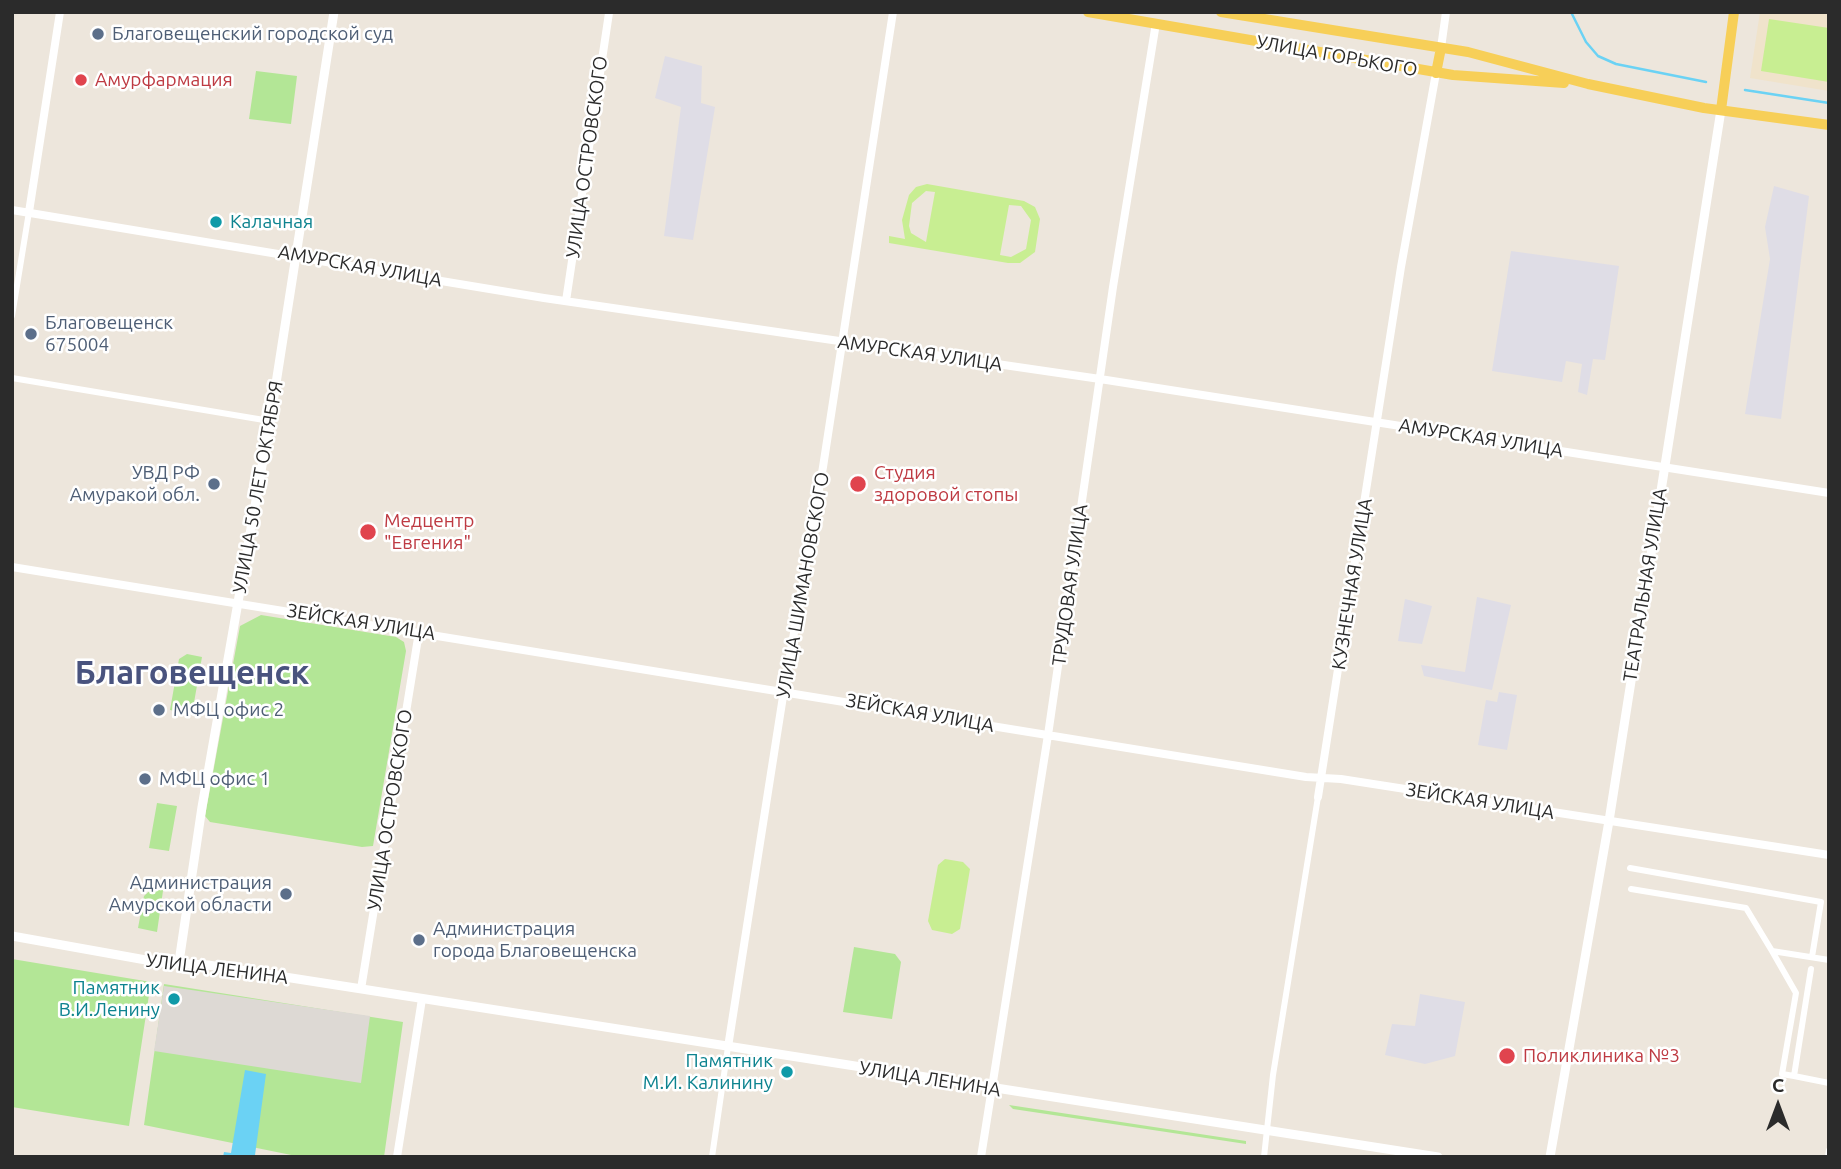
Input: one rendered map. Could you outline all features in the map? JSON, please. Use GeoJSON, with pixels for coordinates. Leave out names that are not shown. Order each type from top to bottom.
{"type":"FeatureCollection","features":[{"type":"Feature","properties":{"kind":"main road","name":"УЛИЦА 50 ЛЕТ ОКТЯБРЯ"},"geometry":{"type":"LineString","coordinates":[[179,962],[297,256],[334,12]]}},
{"type":"Feature","properties":{"kind":"main road","name":"УЛИЦА ГОРЬКОГО"},"geometry":{"type":"LineString","coordinates":[[1088,12],[1157,18],[1436,73],[1588,84]]}},
{"type":"Feature","properties":{"kind":"main road","name":"УЛИЦА ГОРЬКОГО"},"geometry":{"type":"LineString","coordinates":[[1221,12],[1441,48],[1588,84],[1721,110],[1829,125]]}},
{"type":"Feature","properties":{"kind":"main road","name":"ТЕАТРАЛЬНАЯ УЛИЦА"},"geometry":{"type":"LineString","coordinates":[[1550,1157],[1609,821],[1721,110],[1734,12]]}},
{"type":"Feature","properties":{"kind":"main road","name":"КУЗНЕЧНАЯ УЛИЦА"},"geometry":{"type":"LineString","coordinates":[[1436,73],[1441,48]]}},
{"type":"Feature","properties":{"kind":"main road","name":"УЛИЦА ЛЕНИНА"},"geometry":{"type":"LineString","coordinates":[[12,936],[157,962],[179,962],[360,989],[1438,1157]]}},
{"type":"Feature","properties":{"kind":"street"},"geometry":{"type":"LineString","coordinates":[[12,316],[60,12]]}},
{"type":"Feature","properties":{"kind":"street","name":"УЛИЦА ШИМАНОВСКОГО"},"geometry":{"type":"LineString","coordinates":[[712,1157],[893,12]]}},
{"type":"Feature","properties":{"kind":"street","name":"КУЗНЕЧНАЯ УЛИЦА"},"geometry":{"type":"LineString","coordinates":[[1441,48],[1446,12]]}},
{"type":"Feature","properties":{"kind":"street","name":"УЛИЦА ОСТРОВСКОГО"},"geometry":{"type":"LineString","coordinates":[[566,301],[609,13]]}},
{"type":"Feature","properties":{"kind":"street","name":"ТРУДОВАЯ УЛИЦА"},"geometry":{"type":"LineString","coordinates":[[981,1157],[1157,18]]}},
{"type":"Feature","properties":{"kind":"street","name":"КУЗНЕЧНАЯ УЛИЦА"},"geometry":{"type":"LineString","coordinates":[[1264,1157],[1273,1075],[1377,422],[1436,73]]}},
{"type":"Feature","properties":{"kind":"street","name":"АМУРСКАЯ УЛИЦА"},"geometry":{"type":"LineString","coordinates":[[12,210],[566,301],[1100,379],[1829,493]]}},
{"type":"Feature","properties":{"kind":"street"},"geometry":{"type":"LineString","coordinates":[[12,378],[270,421]]}},
{"type":"Feature","properties":{"kind":"street","name":"ЗЕЙСКАЯ УЛИЦА"},"geometry":{"type":"LineString","coordinates":[[12,567],[1321,779],[1341,779],[1829,855]]}},
{"type":"Feature","properties":{"kind":"street","name":"УЛИЦА ОСТРОВСКОГО"},"geometry":{"type":"LineString","coordinates":[[360,989],[419,632]]}},
{"type":"Feature","properties":{"kind":"street"},"geometry":{"type":"LineString","coordinates":[[1630,868],[1821,901],[1812,957]]}},
{"type":"Feature","properties":{"kind":"street"},"geometry":{"type":"LineString","coordinates":[[1631,889],[1746,908],[1796,993],[1782,1074],[1829,1083]]}},
{"type":"Feature","properties":{"kind":"street"},"geometry":{"type":"LineString","coordinates":[[1772,951],[1829,960]]}},
{"type":"Feature","properties":{"kind":"street"},"geometry":{"type":"LineString","coordinates":[[1794,1076],[1811,969]]}},
{"type":"Feature","properties":{"kind":"street"},"geometry":{"type":"LineString","coordinates":[[397,1157],[422,999]]}},
{"type":"Feature","properties":{"kind":"street"},"geometry":{"type":"LineString","coordinates":[[1828,1157],[1829,1150]]}},
{"type":"Feature","properties":{"kind":"shaded area"},"geometry":{"type":"Polygon","coordinates":[[[1760,12],[1829,12],[1829,91],[1750,78],[1760,12]]]}},
{"type":"Feature","properties":{"kind":"shaded area"},"geometry":{"type":"Polygon","coordinates":[[[665,56],[702,66],[701,103],[715,107],[693,240],[664,236],[681,107],[655,98],[665,56]]]}},
{"type":"Feature","properties":{"kind":"shaded area"},"geometry":{"type":"Polygon","coordinates":[[[1774,186],[1809,196],[1781,419],[1745,414],[1770,259],[1765,227],[1774,186]]]}},
{"type":"Feature","properties":{"kind":"shaded area"},"geometry":{"type":"Polygon","coordinates":[[[1511,251],[1619,266],[1605,360],[1593,359],[1587,395],[1578,392],[1582,364],[1566,361],[1562,382],[1492,371],[1511,251]]]}},
{"type":"Feature","properties":{"kind":"shaded area"},"geometry":{"type":"Polygon","coordinates":[[[1477,597],[1511,605],[1492,690],[1424,676],[1421,665],[1465,672],[1477,597]]]}},
{"type":"Feature","properties":{"kind":"shaded area"},"geometry":{"type":"Polygon","coordinates":[[[1405,599],[1432,606],[1422,644],[1398,641],[1405,599]]]}},
{"type":"Feature","properties":{"kind":"shaded area"},"geometry":{"type":"Polygon","coordinates":[[[1499,692],[1517,695],[1507,750],[1478,745],[1486,700],[1497,702],[1499,692]]]}},
{"type":"Feature","properties":{"kind":"shaded area"},"geometry":{"type":"Polygon","coordinates":[[[164,986],[370,1016],[361,1083],[154,1051],[164,986]]]}},
{"type":"Feature","properties":{"kind":"shaded area"},"geometry":{"type":"Polygon","coordinates":[[[1420,994],[1465,1002],[1455,1056],[1425,1064],[1385,1055],[1392,1024],[1415,1026],[1420,994]]]}},
{"type":"Feature","properties":{"kind":"green space"},"geometry":{"type":"Polygon","coordinates":[[[1769,19],[1829,28],[1829,82],[1761,71],[1769,19]]]}},
{"type":"Feature","properties":{"kind":"green space"},"geometry":{"type":"Polygon","coordinates":[[[256,71],[297,76],[291,124],[249,119],[256,71]]]}},
{"type":"Feature","properties":{"kind":"green space"},"geometry":{"type":"Polygon","coordinates":[[[927,184],[1024,201],[1035,207],[1040,219],[1035,252],[1020,263],[1008,263],[889,243],[889,236],[905,239],[902,220],[909,195],[916,187],[927,184]],[[926,191],[912,203],[909,226],[911,233],[926,242],[935,192],[926,191]],[[1009,205],[1000,255],[1011,257],[1026,249],[1031,220],[1021,206],[1009,205]]]}},
{"type":"Feature","properties":{"kind":"green space"},"geometry":{"type":"Polygon","coordinates":[[[261,615],[396,637],[404,642],[406,651],[373,846],[362,847],[210,822],[205,816],[240,626],[261,615]]]}},
{"type":"Feature","properties":{"kind":"green space"},"geometry":{"type":"Polygon","coordinates":[[[187,654],[202,657],[192,714],[170,710],[179,659],[187,654]]]}},
{"type":"Feature","properties":{"kind":"green space"},"geometry":{"type":"Polygon","coordinates":[[[157,803],[177,806],[169,851],[149,848],[157,803]]]}},
{"type":"Feature","properties":{"kind":"green space"},"geometry":{"type":"Polygon","coordinates":[[[945,859],[963,862],[970,869],[960,929],[952,934],[932,930],[928,921],[938,865],[945,859]]]}},
{"type":"Feature","properties":{"kind":"green space"},"geometry":{"type":"Polygon","coordinates":[[[165,877],[157,932],[138,928],[144,896],[165,877]]]}},
{"type":"Feature","properties":{"kind":"green space"},"geometry":{"type":"Polygon","coordinates":[[[854,947],[895,954],[901,962],[892,1019],[843,1012],[854,947]]]}},
{"type":"Feature","properties":{"kind":"green space"},"geometry":{"type":"Polygon","coordinates":[[[12,959],[151,982],[129,1126],[12,1107],[12,959]]]}},
{"type":"Feature","properties":{"kind":"green space"},"geometry":{"type":"Polygon","coordinates":[[[164,984],[403,1022],[384,1157],[301,1157],[144,1125],[164,984]]]}},
{"type":"Feature","properties":{"kind":"green space"},"geometry":{"type":"Polygon","coordinates":[[[1009,1105],[1246,1141],[1246,1144],[1013,1109],[1009,1105]]]}},
{"type":"Feature","properties":{"kind":"water"},"geometry":{"type":"Polygon","coordinates":[[[245,1070],[266,1074],[255,1155],[258,1157],[223,1157],[224,1152],[231,1153],[245,1070]]]}},
{"type":"Feature","properties":{"kind":"waterway"},"geometry":{"type":"LineString","coordinates":[[1571,12],[1586,42],[1598,56],[1616,64],[1706,82]]}},
{"type":"Feature","properties":{"kind":"waterway"},"geometry":{"type":"LineString","coordinates":[[1745,90],[1829,103]]}},
{"type":"Feature","properties":{"kind":"place","name":"Благовещенский городской суд"},"geometry":{"type":"Point","coordinates":[98,34]}},
{"type":"Feature","properties":{"kind":"place","name":"Амурфармация"},"geometry":{"type":"Point","coordinates":[81,80]}},
{"type":"Feature","properties":{"kind":"place","name":"Калачная"},"geometry":{"type":"Point","coordinates":[216,222]}},
{"type":"Feature","properties":{"kind":"place","name":"Благовещенск 675004"},"geometry":{"type":"Point","coordinates":[31,334]}},
{"type":"Feature","properties":{"kind":"place","name":"УВД РФ Амуракой обл."},"geometry":{"type":"Point","coordinates":[214,484]}},
{"type":"Feature","properties":{"kind":"place","name":"Студия здоровой стопы"},"geometry":{"type":"Point","coordinates":[858,484]}},
{"type":"Feature","properties":{"kind":"place","name":"Медцентр \"Евгения\""},"geometry":{"type":"Point","coordinates":[368,532]}},
{"type":"Feature","properties":{"kind":"place","name":"МФЦ офис 2"},"geometry":{"type":"Point","coordinates":[159,710]}},
{"type":"Feature","properties":{"kind":"place","name":"МФЦ офис 1"},"geometry":{"type":"Point","coordinates":[145,779]}},
{"type":"Feature","properties":{"kind":"place","name":"Администрация Амурской области"},"geometry":{"type":"Point","coordinates":[286,894]}},
{"type":"Feature","properties":{"kind":"place","name":"Администрация города Благовещенска"},"geometry":{"type":"Point","coordinates":[419,940]}},
{"type":"Feature","properties":{"kind":"place","name":"Памятник В.И.Ленину"},"geometry":{"type":"Point","coordinates":[174,999]}},
{"type":"Feature","properties":{"kind":"place","name":"Поликлиника №3"},"geometry":{"type":"Point","coordinates":[1507,1056]}},
{"type":"Feature","properties":{"kind":"place","name":"Памятник М.И. Калинину"},"geometry":{"type":"Point","coordinates":[787,1072]}},
{"type":"Feature","properties":{"kind":"district","name":"Благовещенск"},"geometry":{"type":"Point","coordinates":[192,673]}}]}
